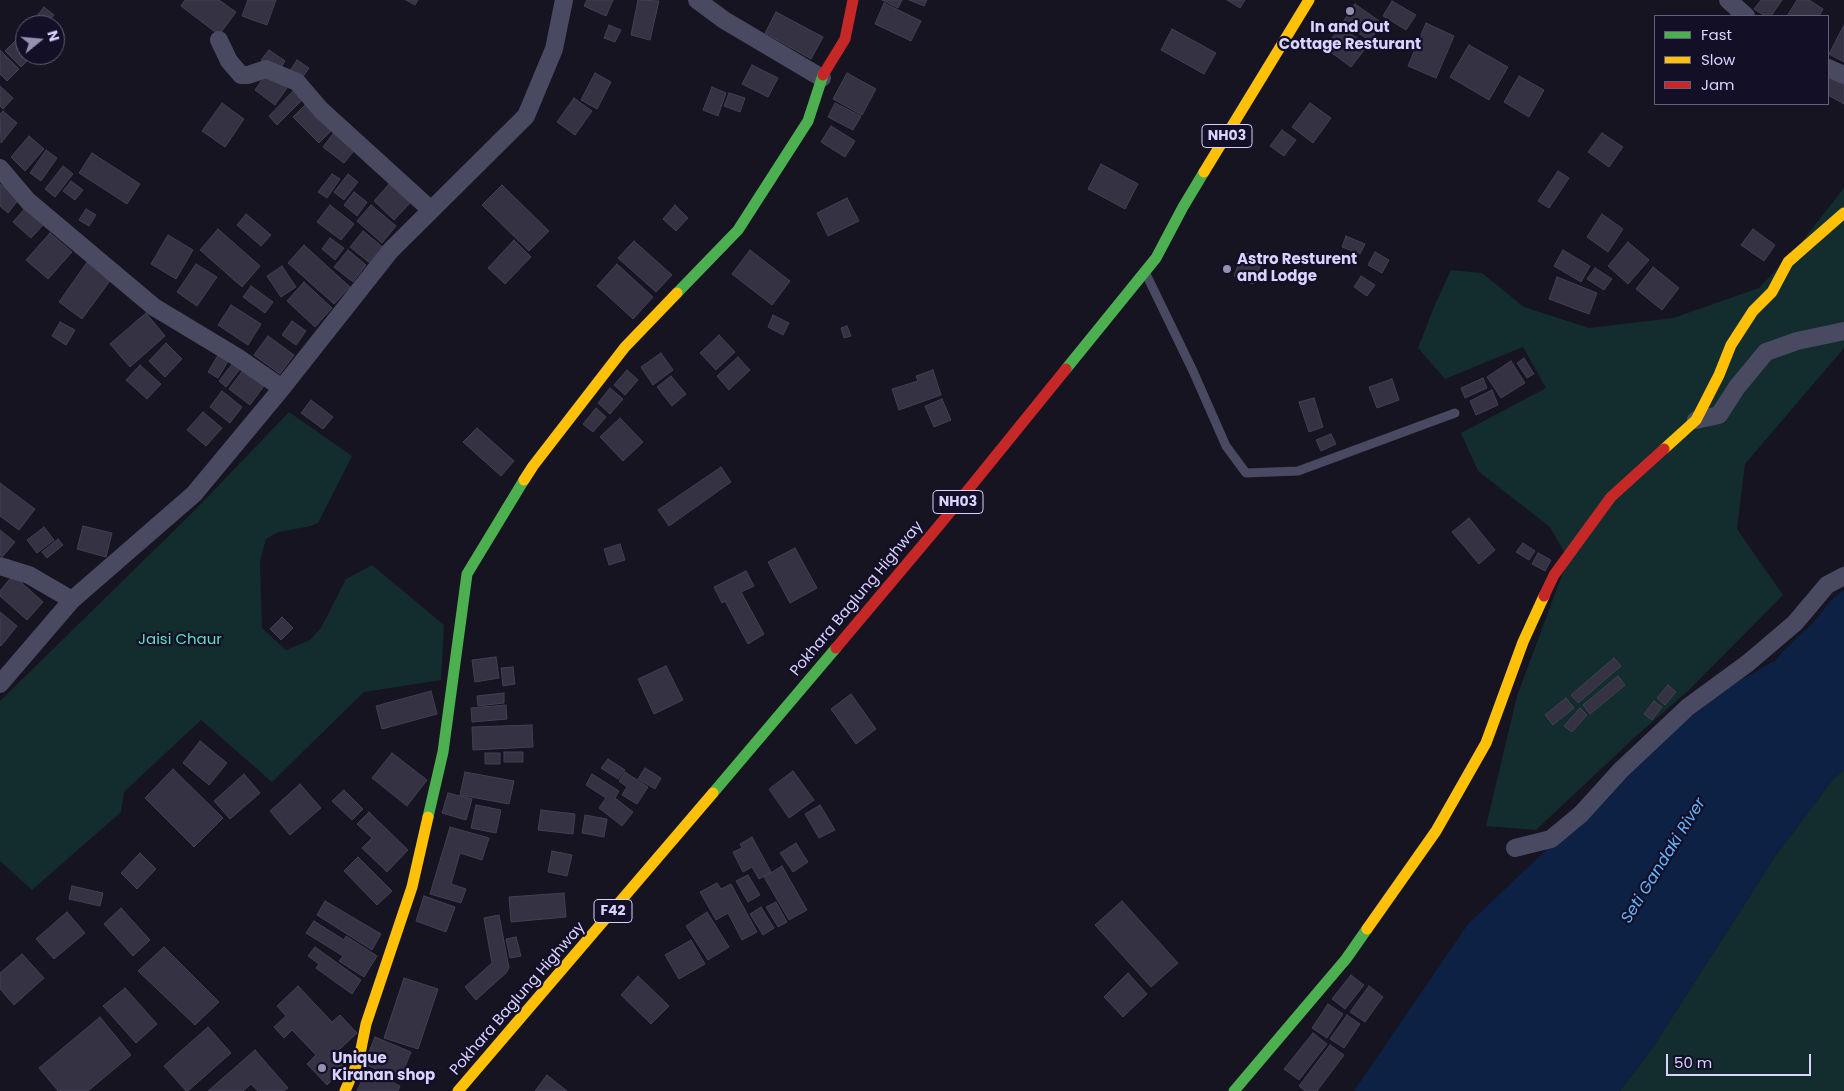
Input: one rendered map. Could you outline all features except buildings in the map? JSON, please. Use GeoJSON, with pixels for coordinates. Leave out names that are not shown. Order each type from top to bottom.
{"type":"FeatureCollection","features":[{"type":"Feature","properties":{"kind":"main road"},"geometry":{"type":"LineString","coordinates":[[345,1091],[359,1059],[366,1024],[412,887],[442,752],[467,574],[533,466],[625,346],[738,230],[808,121],[822,78],[845,39],[853,0]]}},
{"type":"Feature","properties":{"kind":"main road","name":"Pokhara Baglung Highway"},"geometry":{"type":"LineString","coordinates":[[458,1091],[942,522],[1156,258],[1183,207],[1309,0]]}},
{"type":"Feature","properties":{"kind":"main road"},"geometry":{"type":"LineString","coordinates":[[1234,1091],[1346,959],[1436,831],[1486,743],[1523,642],[1554,575],[1611,497],[1696,420],[1730,346],[1753,311],[1772,292],[1788,262],[1844,213]]}},
{"type":"Feature","properties":{"kind":"street"},"geometry":{"type":"LineString","coordinates":[[0,684],[72,600],[194,494],[282,388],[391,250],[526,116],[554,49],[564,0]]}},
{"type":"Feature","properties":{"kind":"street"},"geometry":{"type":"LineString","coordinates":[[697,0],[724,20],[822,78]]}},
{"type":"Feature","properties":{"kind":"street"},"geometry":{"type":"LineString","coordinates":[[1728,0],[1745,15]]}},
{"type":"Feature","properties":{"kind":"street"},"geometry":{"type":"LineString","coordinates":[[219,40],[229,61],[241,75],[248,75],[266,69],[297,82],[321,110],[431,210]]}},
{"type":"Feature","properties":{"kind":"street"},"geometry":{"type":"LineString","coordinates":[[1829,68],[1844,75]]}},
{"type":"Feature","properties":{"kind":"street"},"geometry":{"type":"LineString","coordinates":[[0,168],[28,200],[154,307],[237,357],[282,388]]}},
{"type":"Feature","properties":{"kind":"street"},"geometry":{"type":"LineString","coordinates":[[1696,420],[1719,415],[1737,387],[1766,352],[1797,341],[1844,331]]}},
{"type":"Feature","properties":{"kind":"street"},"geometry":{"type":"LineString","coordinates":[[0,566],[29,575],[72,600]]}},
{"type":"Feature","properties":{"kind":"street"},"geometry":{"type":"LineString","coordinates":[[1515,848],[1551,839],[1581,814],[1621,770],[1688,707],[1748,663],[1795,623],[1827,585],[1844,576]]}},
{"type":"Feature","properties":{"kind":"lane"},"geometry":{"type":"LineString","coordinates":[[1144,271],[1193,371],[1226,446],[1246,473],[1298,471],[1455,413]]}},
{"type":"Feature","properties":{"kind":"green space"},"geometry":{"type":"Polygon","coordinates":[[[1844,188],[1844,348],[1745,464],[1737,529],[1783,595],[1688,691],[1635,737],[1536,830],[1486,826],[1517,696],[1568,559],[1550,527],[1478,471],[1461,433],[1546,388],[1523,347],[1445,379],[1418,348],[1451,270],[1482,273],[1524,307],[1589,328],[1673,318],[1759,288],[1796,249],[1844,188]]]}},
{"type":"Feature","properties":{"kind":"green space","name":"Jaisi Chaur"},"geometry":{"type":"Polygon","coordinates":[[[289,412],[352,456],[318,523],[278,532],[266,539],[260,561],[262,628],[286,650],[310,640],[321,628],[346,579],[372,565],[444,625],[441,680],[364,692],[272,782],[201,720],[124,792],[121,812],[32,890],[0,861],[0,701],[195,510],[289,412]]]}},
{"type":"Feature","properties":{"kind":"green space"},"geometry":{"type":"Polygon","coordinates":[[[1844,770],[1844,1091],[1620,1091],[1653,1047],[1776,855],[1833,779],[1844,770]]]}},
{"type":"Feature","properties":{"kind":"water","name":"Seti Gandaki River"},"geometry":{"type":"Polygon","coordinates":[[[1844,590],[1844,770],[1833,779],[1776,855],[1653,1047],[1620,1091],[1354,1091],[1468,924],[1655,747],[1725,689],[1776,660],[1814,622],[1831,600],[1844,590]]]}},
{"type":"Feature","properties":{"kind":"traffic: fast"},"geometry":{"type":"LineString","coordinates":[[677,293],[738,230],[808,121],[823,75]]}},
{"type":"Feature","properties":{"kind":"traffic: fast"},"geometry":{"type":"LineString","coordinates":[[1066,369],[1156,258],[1204,172]]}},
{"type":"Feature","properties":{"kind":"traffic: fast"},"geometry":{"type":"LineString","coordinates":[[428,817],[443,752],[467,574],[524,480]]}},
{"type":"Feature","properties":{"kind":"traffic: fast"},"geometry":{"type":"LineString","coordinates":[[713,793],[836,648]]}},
{"type":"Feature","properties":{"kind":"traffic: fast"},"geometry":{"type":"LineString","coordinates":[[1234,1091],[1346,959],[1367,929]]}},
{"type":"Feature","properties":{"kind":"traffic: slow"},"geometry":{"type":"LineString","coordinates":[[1204,172],[1309,0]]}},
{"type":"Feature","properties":{"kind":"traffic: slow"},"geometry":{"type":"LineString","coordinates":[[1664,449],[1696,420],[1719,375],[1731,345],[1753,311],[1772,292],[1788,262],[1844,213]]}},
{"type":"Feature","properties":{"kind":"traffic: slow"},"geometry":{"type":"LineString","coordinates":[[524,480],[625,347],[677,293]]}},
{"type":"Feature","properties":{"kind":"traffic: slow"},"geometry":{"type":"LineString","coordinates":[[1367,929],[1436,831],[1486,743],[1523,642],[1544,596]]}},
{"type":"Feature","properties":{"kind":"traffic: slow"},"geometry":{"type":"LineString","coordinates":[[458,1091],[713,793]]}},
{"type":"Feature","properties":{"kind":"traffic: slow"},"geometry":{"type":"LineString","coordinates":[[345,1091],[359,1059],[366,1024],[412,887],[428,817]]}},
{"type":"Feature","properties":{"kind":"traffic: jam"},"geometry":{"type":"LineString","coordinates":[[823,75],[845,39],[853,0]]}},
{"type":"Feature","properties":{"kind":"traffic: jam"},"geometry":{"type":"LineString","coordinates":[[836,648],[942,522],[1066,369]]}},
{"type":"Feature","properties":{"kind":"traffic: jam"},"geometry":{"type":"LineString","coordinates":[[1544,596],[1554,575],[1611,497],[1664,449]]}},
{"type":"Feature","properties":{"kind":"place","name":"In and Out Cottage Resturant"},"geometry":{"type":"Point","coordinates":[1350,11]}},
{"type":"Feature","properties":{"kind":"place","name":"Astro Resturent and Lodge"},"geometry":{"type":"Point","coordinates":[1227,269]}},
{"type":"Feature","properties":{"kind":"place","name":"Unique Kiranan shop"},"geometry":{"type":"Point","coordinates":[322,1068]}}]}
